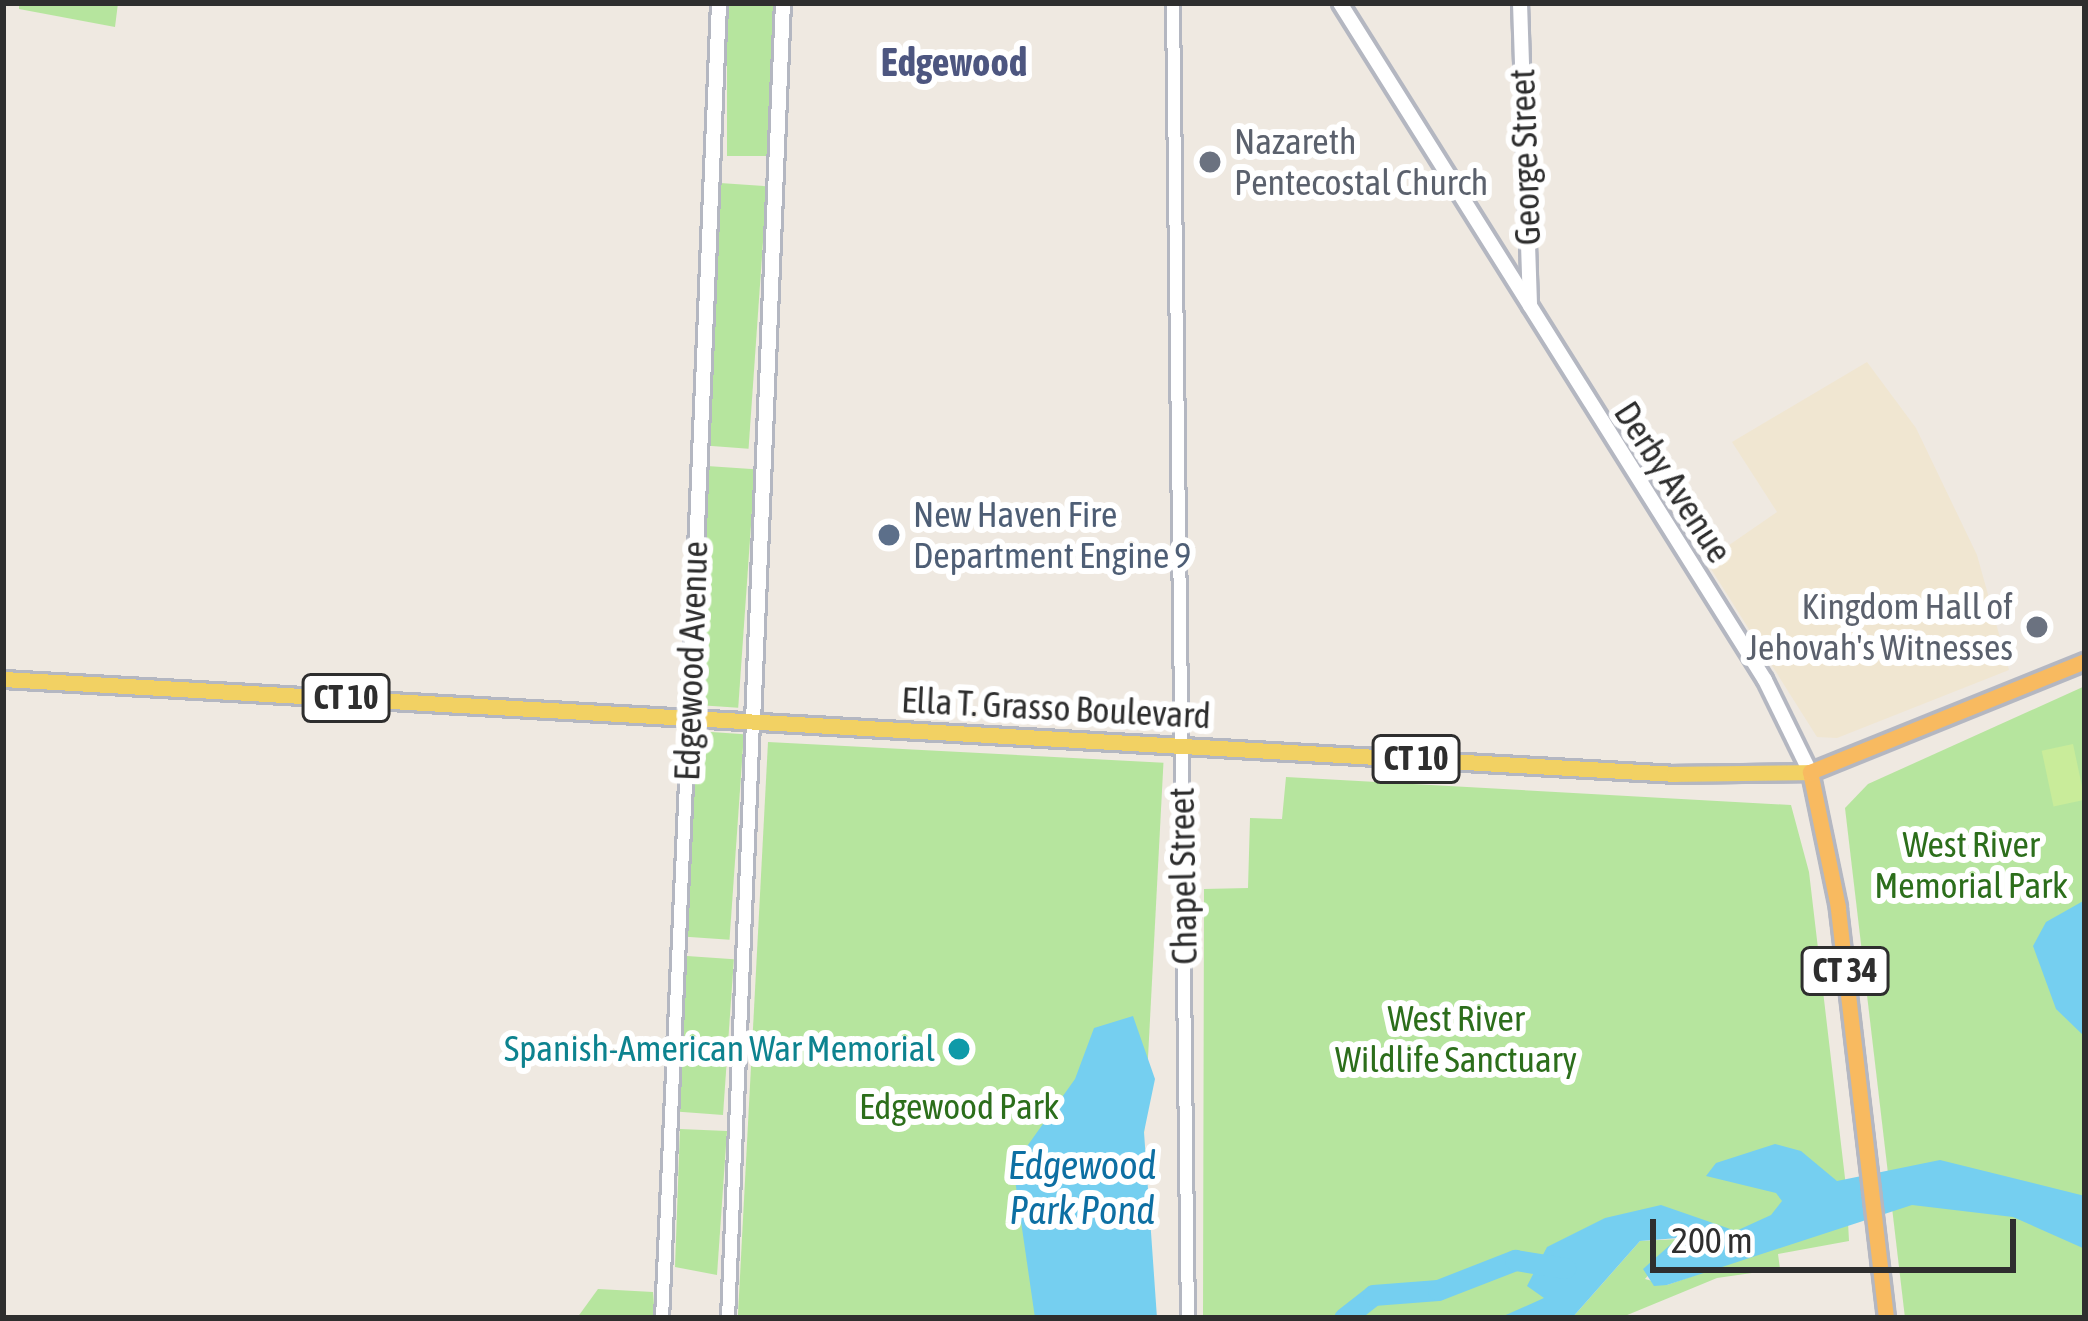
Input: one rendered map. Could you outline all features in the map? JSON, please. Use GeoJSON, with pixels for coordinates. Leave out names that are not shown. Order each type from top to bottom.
{"type":"FeatureCollection","features":[{"type":"Feature","properties":{"kind":"highway","name":"Ella T. Grasso Boulevard"},"geometry":{"type":"LineString","coordinates":[[1810,772],[2085,661]]}},
{"type":"Feature","properties":{"kind":"highway","name":"Derby Avenue"},"geometry":{"type":"LineString","coordinates":[[1810,772],[1838,907],[1871,1235],[1886,1318]]}},
{"type":"Feature","properties":{"kind":"main road","name":"Edgewood Avenue"},"geometry":{"type":"LineString","coordinates":[[689,717],[719,3]]}},
{"type":"Feature","properties":{"kind":"main road","name":"Edgewood Avenue"},"geometry":{"type":"LineString","coordinates":[[753,721],[783,3]]}},
{"type":"Feature","properties":{"kind":"main road","name":"Derby Avenue"},"geometry":{"type":"LineString","coordinates":[[1340,3],[1765,680],[1810,772]]}},
{"type":"Feature","properties":{"kind":"main road","name":"George Street"},"geometry":{"type":"LineString","coordinates":[[1520,3],[1531,311]]}},
{"type":"Feature","properties":{"kind":"main road","name":"Ella T. Grasso Boulevard"},"geometry":{"type":"LineString","coordinates":[[3,679],[1674,774],[1810,772]]}},
{"type":"Feature","properties":{"kind":"street","name":"Chapel Street"},"geometry":{"type":"LineString","coordinates":[[1173,3],[1188,1318]]}},
{"type":"Feature","properties":{"kind":"street","name":"Edgewood Avenue"},"geometry":{"type":"LineString","coordinates":[[662,1318],[689,717]]}},
{"type":"Feature","properties":{"kind":"street","name":"Edgewood Avenue"},"geometry":{"type":"LineString","coordinates":[[728,1318],[753,721]]}},
{"type":"Feature","properties":{"kind":"shaded area"},"geometry":{"type":"Polygon","coordinates":[[[1867,362],[1916,428],[1977,555],[2009,670],[1837,738],[1817,737],[1706,561],[1777,512],[1732,442],[1867,362]]]}},
{"type":"Feature","properties":{"kind":"green space"},"geometry":{"type":"Polygon","coordinates":[[[19,3],[118,3],[115,27],[19,9],[19,3]]]}},
{"type":"Feature","properties":{"kind":"green space"},"geometry":{"type":"Polygon","coordinates":[[[727,3],[775,3],[775,156],[727,156],[727,3]]]}},
{"type":"Feature","properties":{"kind":"green space"},"geometry":{"type":"Polygon","coordinates":[[[720,183],[767,186],[749,449],[702,445],[720,183]]]}},
{"type":"Feature","properties":{"kind":"green space"},"geometry":{"type":"Polygon","coordinates":[[[707,466],[755,469],[738,708],[690,704],[707,466]]]}},
{"type":"Feature","properties":{"kind":"green space","name":"West River Memorial Park"},"geometry":{"type":"Polygon","coordinates":[[[2085,686],[2085,1318],[1905,1318],[1845,808],[1868,784],[2085,686]]]}},
{"type":"Feature","properties":{"kind":"green space"},"geometry":{"type":"Polygon","coordinates":[[[697,731],[744,734],[730,940],[683,936],[697,731]]]}},
{"type":"Feature","properties":{"kind":"green space","name":"Edgewood Park"},"geometry":{"type":"Polygon","coordinates":[[[768,742],[1163,763],[1134,1318],[738,1318],[768,742]]]}},
{"type":"Feature","properties":{"kind":"green space"},"geometry":{"type":"Polygon","coordinates":[[[2073,744],[2085,800],[2054,806],[2042,751],[2073,744]]]}},
{"type":"Feature","properties":{"kind":"green space","name":"West River Wildlife Sanctuary"},"geometry":{"type":"Polygon","coordinates":[[[1286,777],[1791,805],[1809,872],[1847,1195],[1751,1239],[1667,1224],[1620,1231],[1572,1287],[1509,1318],[1203,1318],[1204,889],[1248,888],[1250,818],[1282,819],[1286,777]]]}},
{"type":"Feature","properties":{"kind":"green space"},"geometry":{"type":"Polygon","coordinates":[[[687,956],[734,959],[723,1115],[676,1112],[687,956]]]}},
{"type":"Feature","properties":{"kind":"green space"},"geometry":{"type":"Polygon","coordinates":[[[680,1129],[727,1131],[717,1275],[675,1267],[680,1129]]]}},
{"type":"Feature","properties":{"kind":"green space"},"geometry":{"type":"Polygon","coordinates":[[[1848,1222],[1849,1241],[1778,1254],[1780,1269],[1717,1278],[1620,1318],[1572,1318],[1640,1241],[1679,1239],[1645,1279],[1667,1285],[1848,1222]]]}},
{"type":"Feature","properties":{"kind":"green space"},"geometry":{"type":"Polygon","coordinates":[[[598,1289],[653,1292],[655,1318],[577,1318],[598,1289]]]}},
{"type":"Feature","properties":{"kind":"water"},"geometry":{"type":"Polygon","coordinates":[[[2085,900],[2085,1037],[2056,1009],[2033,946],[2046,922],[2085,900]]]}},
{"type":"Feature","properties":{"kind":"water","name":"Edgewood Park Pond"},"geometry":{"type":"Polygon","coordinates":[[[1133,1016],[1155,1079],[1144,1132],[1157,1318],[1035,1318],[1013,1166],[1075,1079],[1094,1028],[1133,1016]]]}},
{"type":"Feature","properties":{"kind":"water"},"geometry":{"type":"Polygon","coordinates":[[[1775,1144],[1801,1151],[1837,1181],[1940,1160],[2085,1196],[2085,1249],[2013,1217],[1912,1205],[1667,1285],[1654,1286],[1643,1269],[1678,1238],[1640,1241],[1572,1318],[1499,1318],[1544,1298],[1527,1286],[1547,1247],[1605,1218],[1661,1205],[1736,1231],[1771,1215],[1782,1201],[1776,1193],[1706,1176],[1716,1163],[1775,1144]]]}},
{"type":"Feature","properties":{"kind":"waterway"},"geometry":{"type":"LineString","coordinates":[[1344,1318],[1373,1295],[1438,1290],[1515,1260],[1565,1268]]}},
{"type":"Feature","properties":{"kind":"place","name":"Nazareth Pentecostal Church"},"geometry":{"type":"Point","coordinates":[1210,162]}},
{"type":"Feature","properties":{"kind":"place","name":"New Haven Fire Department Engine 9"},"geometry":{"type":"Point","coordinates":[889,535]}},
{"type":"Feature","properties":{"kind":"place","name":"Kingdom Hall of Jehovah's Witnesses"},"geometry":{"type":"Point","coordinates":[2037,627]}},
{"type":"Feature","properties":{"kind":"place","name":"Spanish-American War Memorial"},"geometry":{"type":"Point","coordinates":[959,1049]}},
{"type":"Feature","properties":{"kind":"district","name":"Edgewood"},"geometry":{"type":"Point","coordinates":[954,62]}}]}
